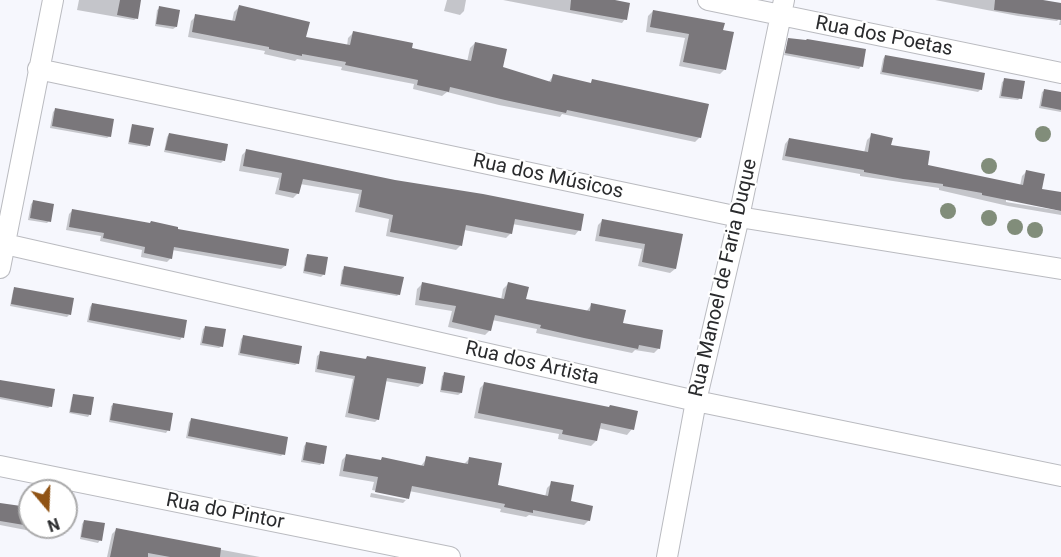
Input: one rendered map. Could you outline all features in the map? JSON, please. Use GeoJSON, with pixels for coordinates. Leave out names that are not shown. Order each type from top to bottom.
{"type":"FeatureCollection","features":[{"type":"Feature","properties":{"kind":"street"},"geometry":{"type":"LineString","coordinates":[[0,268],[53,0]]}},
{"type":"Feature","properties":{"kind":"street","name":"Rua dos Poetas"},"geometry":{"type":"LineString","coordinates":[[708,0],[782,8],[1061,73]]}},
{"type":"Feature","properties":{"kind":"street","name":"Rua Manoel de Faria Duque"},"geometry":{"type":"LineString","coordinates":[[667,557],[696,401],[739,217],[782,8]]}},
{"type":"Feature","properties":{"kind":"street","name":"Rua dos Músicos"},"geometry":{"type":"LineString","coordinates":[[38,69],[739,217],[1061,269]]}},
{"type":"Feature","properties":{"kind":"street","name":"Rua dos Artista"},"geometry":{"type":"LineString","coordinates":[[5,244],[696,401],[1061,476]]}},
{"type":"Feature","properties":{"kind":"street","name":"Rua do Pintor"},"geometry":{"type":"LineString","coordinates":[[0,466],[450,557]]}},
{"type":"Feature","properties":{"kind":"building"},"geometry":{"type":"Polygon","coordinates":[[[120,0],[141,0],[138,19],[117,15],[120,0]]]}},
{"type":"Feature","properties":{"kind":"building"},"geometry":{"type":"Polygon","coordinates":[[[571,0],[615,0],[630,3],[627,20],[570,10],[571,0]]]}},
{"type":"Feature","properties":{"kind":"building"},"geometry":{"type":"Polygon","coordinates":[[[995,0],[1043,0],[1061,3],[1061,20],[994,10],[995,0]]]}},
{"type":"Feature","properties":{"kind":"building"},"geometry":{"type":"Polygon","coordinates":[[[239,5],[310,22],[306,37],[350,45],[353,31],[413,43],[412,48],[471,61],[475,42],[507,49],[503,67],[551,82],[553,74],[591,83],[592,79],[709,104],[701,138],[567,110],[566,113],[450,87],[449,92],[417,85],[418,80],[345,65],[346,62],[302,54],[302,56],[192,32],[195,14],[235,21],[239,5]]]}},
{"type":"Feature","properties":{"kind":"building"},"geometry":{"type":"Polygon","coordinates":[[[159,6],[180,10],[177,27],[156,24],[159,6]]]}},
{"type":"Feature","properties":{"kind":"building"},"geometry":{"type":"Polygon","coordinates":[[[653,10],[725,23],[723,30],[734,32],[726,70],[683,62],[689,34],[650,27],[653,10]]]}},
{"type":"Feature","properties":{"kind":"building"},"geometry":{"type":"Polygon","coordinates":[[[788,38],[866,49],[863,67],[785,53],[788,38]]]}},
{"type":"Feature","properties":{"kind":"building"},"geometry":{"type":"Polygon","coordinates":[[[885,55],[985,73],[982,90],[882,72],[885,55]]]}},
{"type":"Feature","properties":{"kind":"building"},"geometry":{"type":"Polygon","coordinates":[[[1004,78],[1025,81],[1022,99],[1001,96],[1004,78]]]}},
{"type":"Feature","properties":{"kind":"building"},"geometry":{"type":"Polygon","coordinates":[[[1044,89],[1061,92],[1061,110],[1041,106],[1044,89]]]}},
{"type":"Feature","properties":{"kind":"building"},"geometry":{"type":"Polygon","coordinates":[[[55,108],[114,119],[111,137],[52,126],[55,108]]]}},
{"type":"Feature","properties":{"kind":"building"},"geometry":{"type":"Polygon","coordinates":[[[132,124],[154,128],[150,146],[129,142],[132,124]]]}},
{"type":"Feature","properties":{"kind":"building"},"geometry":{"type":"Polygon","coordinates":[[[169,133],[228,144],[225,161],[165,150],[169,133]]]}},
{"type":"Feature","properties":{"kind":"building"},"geometry":{"type":"Polygon","coordinates":[[[871,133],[893,138],[891,145],[930,151],[928,165],[1023,185],[1026,170],[1045,174],[1042,189],[1061,192],[1061,211],[982,195],[982,193],[943,186],[943,184],[903,179],[785,156],[789,138],[868,152],[871,133]]]}},
{"type":"Feature","properties":{"kind":"building"},"geometry":{"type":"Polygon","coordinates":[[[246,149],[395,180],[483,194],[584,214],[581,231],[515,219],[512,234],[466,225],[462,246],[390,232],[393,215],[359,207],[362,190],[303,179],[299,194],[279,190],[282,173],[243,166],[246,149]]]}},
{"type":"Feature","properties":{"kind":"building"},"geometry":{"type":"Polygon","coordinates":[[[33,200],[54,204],[51,222],[30,218],[33,200]]]}},
{"type":"Feature","properties":{"kind":"building"},"geometry":{"type":"Polygon","coordinates":[[[72,209],[150,223],[151,221],[178,227],[178,229],[289,249],[286,266],[174,247],[172,259],[144,253],[145,247],[103,238],[104,233],[69,227],[72,209]]]}},
{"type":"Feature","properties":{"kind":"building"},"geometry":{"type":"Polygon","coordinates":[[[602,219],[683,234],[676,269],[642,262],[645,244],[599,236],[602,219]]]}},
{"type":"Feature","properties":{"kind":"building"},"geometry":{"type":"Polygon","coordinates":[[[307,254],[328,257],[325,275],[304,271],[307,254]]]}},
{"type":"Feature","properties":{"kind":"building"},"geometry":{"type":"Polygon","coordinates":[[[344,266],[404,277],[400,295],[341,284],[344,266]]]}},
{"type":"Feature","properties":{"kind":"building"},"geometry":{"type":"Polygon","coordinates":[[[422,282],[504,299],[508,282],[529,287],[526,299],[590,311],[591,303],[626,310],[623,323],[663,330],[660,349],[639,345],[638,349],[584,338],[540,328],[541,325],[495,315],[491,331],[452,322],[456,306],[419,300],[422,282]]]}},
{"type":"Feature","properties":{"kind":"building"},"geometry":{"type":"Polygon","coordinates":[[[14,287],[74,298],[71,315],[11,304],[14,287]]]}},
{"type":"Feature","properties":{"kind":"building"},"geometry":{"type":"Polygon","coordinates":[[[92,303],[187,320],[184,338],[89,320],[92,303]]]}},
{"type":"Feature","properties":{"kind":"building"},"geometry":{"type":"Polygon","coordinates":[[[205,326],[226,329],[223,347],[202,343],[205,326]]]}},
{"type":"Feature","properties":{"kind":"building"},"geometry":{"type":"Polygon","coordinates":[[[243,335],[302,346],[299,364],[240,353],[243,335]]]}},
{"type":"Feature","properties":{"kind":"building"},"geometry":{"type":"Polygon","coordinates":[[[320,351],[366,359],[367,356],[426,367],[423,384],[387,378],[379,420],[348,413],[355,376],[317,369],[320,351]]]}},
{"type":"Feature","properties":{"kind":"building"},"geometry":{"type":"Polygon","coordinates":[[[444,372],[465,376],[462,393],[441,390],[444,372]]]}},
{"type":"Feature","properties":{"kind":"building"},"geometry":{"type":"Polygon","coordinates":[[[0,380],[55,389],[52,407],[0,397],[0,380]]]}},
{"type":"Feature","properties":{"kind":"building"},"geometry":{"type":"Polygon","coordinates":[[[484,382],[638,411],[634,430],[601,423],[597,441],[562,434],[563,430],[478,413],[484,382]]]}},
{"type":"Feature","properties":{"kind":"building"},"geometry":{"type":"Polygon","coordinates":[[[73,394],[94,397],[91,415],[70,412],[73,394]]]}},
{"type":"Feature","properties":{"kind":"building"},"geometry":{"type":"Polygon","coordinates":[[[113,403],[173,413],[170,431],[110,420],[113,403]]]}},
{"type":"Feature","properties":{"kind":"building"},"geometry":{"type":"Polygon","coordinates":[[[191,418],[288,437],[285,455],[188,436],[191,418]]]}},
{"type":"Feature","properties":{"kind":"building"},"geometry":{"type":"Polygon","coordinates":[[[306,442],[327,446],[324,464],[303,460],[306,442]]]}},
{"type":"Feature","properties":{"kind":"building"},"geometry":{"type":"Polygon","coordinates":[[[346,454],[381,460],[382,457],[424,466],[426,456],[468,464],[469,457],[502,463],[498,485],[548,496],[551,481],[574,485],[571,501],[593,506],[590,521],[533,510],[533,513],[504,507],[505,504],[412,486],[409,499],[375,492],[378,477],[343,471],[346,454]]]}},
{"type":"Feature","properties":{"kind":"building"},"geometry":{"type":"Polygon","coordinates":[[[0,503],[18,506],[18,524],[0,521],[0,503]]]}},
{"type":"Feature","properties":{"kind":"building"},"geometry":{"type":"Polygon","coordinates":[[[84,520],[105,523],[102,541],[81,537],[84,520]]]}},
{"type":"Feature","properties":{"kind":"building"},"geometry":{"type":"Polygon","coordinates":[[[116,528],[221,548],[220,557],[170,557],[148,553],[148,557],[110,557],[116,528]]]}}]}
